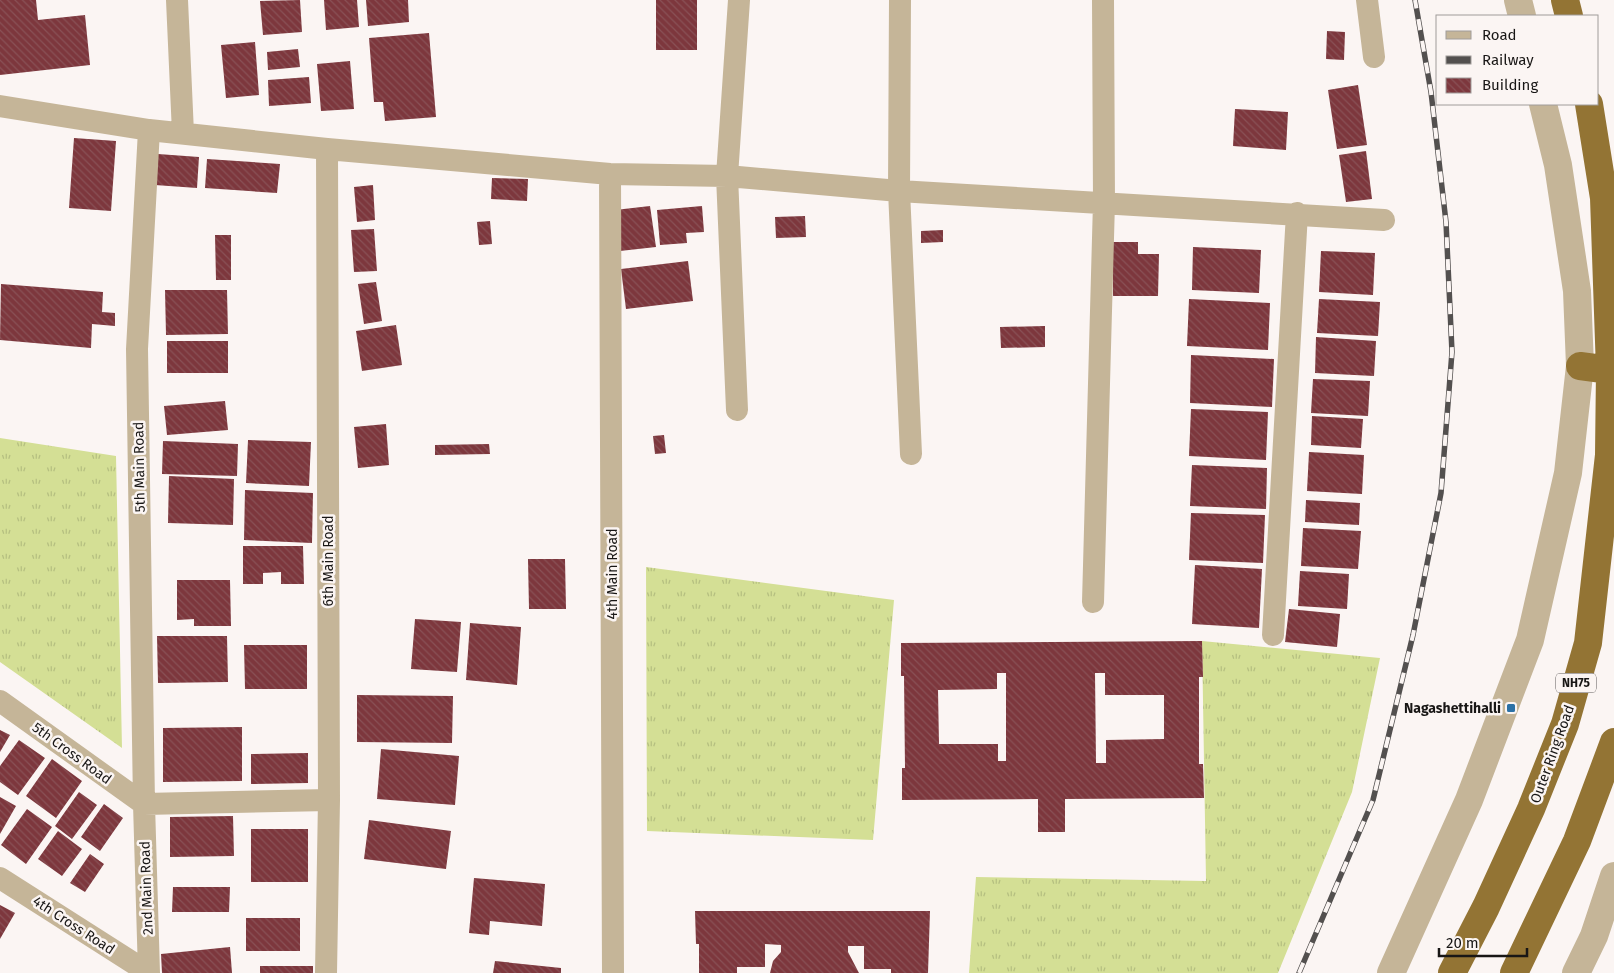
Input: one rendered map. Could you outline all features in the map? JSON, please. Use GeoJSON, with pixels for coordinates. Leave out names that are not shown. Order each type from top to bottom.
{"type":"FeatureCollection","features":[{"type":"Feature","properties":{"kind":"highway"},"geometry":{"type":"LineString","coordinates":[[1565,0],[1569,15]]}},
{"type":"Feature","properties":{"kind":"highway","name":"NH75"},"geometry":{"type":"LineString","coordinates":[[1589,105],[1604,198],[1610,370]]}},
{"type":"Feature","properties":{"kind":"highway"},"geometry":{"type":"LineString","coordinates":[[1580,366],[1610,370]]}},
{"type":"Feature","properties":{"kind":"highway","name":"Outer Ring Road"},"geometry":{"type":"LineString","coordinates":[[1452,973],[1486,907],[1535,801],[1565,724],[1588,643],[1609,455],[1610,370]]}},
{"type":"Feature","properties":{"kind":"highway"},"geometry":{"type":"LineString","coordinates":[[1514,973],[1577,841],[1614,742]]}},
{"type":"Feature","properties":{"kind":"street"},"geometry":{"type":"LineString","coordinates":[[177,0],[183,134]]}},
{"type":"Feature","properties":{"kind":"street"},"geometry":{"type":"LineString","coordinates":[[737,410],[727,176],[739,0]]}},
{"type":"Feature","properties":{"kind":"street"},"geometry":{"type":"LineString","coordinates":[[900,0],[899,191],[911,454]]}},
{"type":"Feature","properties":{"kind":"street"},"geometry":{"type":"LineString","coordinates":[[1093,602],[1104,202],[1103,0]]}},
{"type":"Feature","properties":{"kind":"street"},"geometry":{"type":"LineString","coordinates":[[1367,0],[1374,57]]}},
{"type":"Feature","properties":{"kind":"street"},"geometry":{"type":"LineString","coordinates":[[1518,0],[1522,15]]}},
{"type":"Feature","properties":{"kind":"street"},"geometry":{"type":"LineString","coordinates":[[1391,973],[1469,800],[1530,640],[1568,474],[1580,366],[1576,291],[1558,164],[1543,105]]}},
{"type":"Feature","properties":{"kind":"street"},"geometry":{"type":"LineString","coordinates":[[0,106],[183,134],[327,149],[610,174],[727,176],[899,191],[1297,213],[1384,220]]}},
{"type":"Feature","properties":{"kind":"street","name":"5th Main Road"},"geometry":{"type":"LineString","coordinates":[[144,804],[137,349],[149,130]]}},
{"type":"Feature","properties":{"kind":"street","name":"6th Main Road"},"geometry":{"type":"LineString","coordinates":[[326,973],[329,800],[327,149]]}},
{"type":"Feature","properties":{"kind":"street","name":"4th Main Road"},"geometry":{"type":"LineString","coordinates":[[610,174],[613,973]]}},
{"type":"Feature","properties":{"kind":"street"},"geometry":{"type":"LineString","coordinates":[[1273,635],[1297,213]]}},
{"type":"Feature","properties":{"kind":"street","name":"5th Cross Road"},"geometry":{"type":"LineString","coordinates":[[0,701],[144,804]]}},
{"type":"Feature","properties":{"kind":"street"},"geometry":{"type":"LineString","coordinates":[[144,804],[329,800]]}},
{"type":"Feature","properties":{"kind":"street","name":"2nd Main Road"},"geometry":{"type":"LineString","coordinates":[[144,804],[149,973]]}},
{"type":"Feature","properties":{"kind":"street"},"geometry":{"type":"LineString","coordinates":[[1576,973],[1594,936],[1614,876]]}},
{"type":"Feature","properties":{"kind":"street","name":"4th Cross Road"},"geometry":{"type":"LineString","coordinates":[[0,878],[149,973]]}},
{"type":"Feature","properties":{"kind":"green space"},"geometry":{"type":"Polygon","coordinates":[[[0,438],[116,456],[122,748],[0,662],[0,438]]]}},
{"type":"Feature","properties":{"kind":"green space"},"geometry":{"type":"Polygon","coordinates":[[[646,567],[894,600],[873,840],[647,831],[646,567]]]}},
{"type":"Feature","properties":{"kind":"green space"},"geometry":{"type":"Polygon","coordinates":[[[1202,641],[1380,658],[1352,792],[1278,973],[969,973],[976,877],[1206,881],[1202,641]]]}},
{"type":"Feature","properties":{"kind":"building"},"geometry":{"type":"Polygon","coordinates":[[[0,0],[36,0],[38,20],[85,15],[90,65],[0,75],[0,0]]]}},
{"type":"Feature","properties":{"kind":"building"},"geometry":{"type":"Polygon","coordinates":[[[300,0],[302,32],[263,35],[260,1],[300,0]]]}},
{"type":"Feature","properties":{"kind":"building"},"geometry":{"type":"Polygon","coordinates":[[[324,0],[357,0],[359,27],[326,30],[324,0]]]}},
{"type":"Feature","properties":{"kind":"building"},"geometry":{"type":"Polygon","coordinates":[[[366,0],[408,0],[409,22],[368,26],[366,0]]]}},
{"type":"Feature","properties":{"kind":"building"},"geometry":{"type":"Polygon","coordinates":[[[656,0],[697,0],[697,50],[656,50],[656,0]]]}},
{"type":"Feature","properties":{"kind":"building"},"geometry":{"type":"Polygon","coordinates":[[[1327,31],[1345,32],[1344,60],[1326,59],[1327,31]]]}},
{"type":"Feature","properties":{"kind":"building"},"geometry":{"type":"Polygon","coordinates":[[[429,33],[436,117],[385,121],[383,102],[374,102],[369,38],[429,33]]]}},
{"type":"Feature","properties":{"kind":"building"},"geometry":{"type":"Polygon","coordinates":[[[255,42],[259,95],[226,98],[221,45],[255,42]]]}},
{"type":"Feature","properties":{"kind":"building"},"geometry":{"type":"Polygon","coordinates":[[[298,49],[300,67],[268,70],[267,52],[298,49]]]}},
{"type":"Feature","properties":{"kind":"building"},"geometry":{"type":"Polygon","coordinates":[[[350,61],[354,109],[321,111],[317,64],[350,61]]]}},
{"type":"Feature","properties":{"kind":"building"},"geometry":{"type":"Polygon","coordinates":[[[309,77],[311,103],[269,106],[268,80],[309,77]]]}},
{"type":"Feature","properties":{"kind":"building"},"geometry":{"type":"Polygon","coordinates":[[[1358,85],[1367,145],[1337,149],[1328,90],[1358,85]]]}},
{"type":"Feature","properties":{"kind":"building"},"geometry":{"type":"Polygon","coordinates":[[[1235,109],[1288,112],[1286,150],[1233,146],[1235,109]]]}},
{"type":"Feature","properties":{"kind":"building"},"geometry":{"type":"Polygon","coordinates":[[[74,138],[116,141],[111,211],[69,208],[74,138]]]}},
{"type":"Feature","properties":{"kind":"building"},"geometry":{"type":"Polygon","coordinates":[[[1366,151],[1372,199],[1346,202],[1339,155],[1366,151]]]}},
{"type":"Feature","properties":{"kind":"building"},"geometry":{"type":"Polygon","coordinates":[[[158,154],[199,157],[197,188],[155,185],[158,154]]]}},
{"type":"Feature","properties":{"kind":"building"},"geometry":{"type":"Polygon","coordinates":[[[207,159],[280,164],[277,193],[205,188],[207,159]]]}},
{"type":"Feature","properties":{"kind":"building"},"geometry":{"type":"Polygon","coordinates":[[[492,178],[528,179],[527,201],[491,199],[492,178]]]}},
{"type":"Feature","properties":{"kind":"building"},"geometry":{"type":"Polygon","coordinates":[[[373,185],[375,220],[357,222],[354,187],[373,185]]]}},
{"type":"Feature","properties":{"kind":"building"},"geometry":{"type":"Polygon","coordinates":[[[650,206],[656,247],[620,251],[615,210],[650,206]]]}},
{"type":"Feature","properties":{"kind":"building"},"geometry":{"type":"Polygon","coordinates":[[[702,206],[704,232],[686,233],[687,243],[660,245],[657,210],[702,206]]]}},
{"type":"Feature","properties":{"kind":"building"},"geometry":{"type":"Polygon","coordinates":[[[805,216],[806,237],[776,238],[775,217],[805,216]]]}},
{"type":"Feature","properties":{"kind":"building"},"geometry":{"type":"Polygon","coordinates":[[[490,221],[492,244],[479,245],[477,222],[490,221]]]}},
{"type":"Feature","properties":{"kind":"building"},"geometry":{"type":"Polygon","coordinates":[[[374,229],[377,271],[354,272],[351,230],[374,229]]]}},
{"type":"Feature","properties":{"kind":"building"},"geometry":{"type":"Polygon","coordinates":[[[943,230],[943,242],[921,243],[921,231],[943,230]]]}},
{"type":"Feature","properties":{"kind":"building"},"geometry":{"type":"Polygon","coordinates":[[[215,235],[231,235],[231,280],[216,280],[215,235]]]}},
{"type":"Feature","properties":{"kind":"building"},"geometry":{"type":"Polygon","coordinates":[[[1113,242],[1138,242],[1138,254],[1159,254],[1158,296],[1113,296],[1113,242]]]}},
{"type":"Feature","properties":{"kind":"building"},"geometry":{"type":"Polygon","coordinates":[[[1193,247],[1261,250],[1259,293],[1192,290],[1193,247]]]}},
{"type":"Feature","properties":{"kind":"building"},"geometry":{"type":"Polygon","coordinates":[[[1321,251],[1375,253],[1373,295],[1319,292],[1321,251]]]}},
{"type":"Feature","properties":{"kind":"building"},"geometry":{"type":"Polygon","coordinates":[[[688,261],[693,301],[626,309],[621,269],[688,261]]]}},
{"type":"Feature","properties":{"kind":"building"},"geometry":{"type":"Polygon","coordinates":[[[376,282],[382,321],[364,324],[358,284],[376,282]]]}},
{"type":"Feature","properties":{"kind":"building"},"geometry":{"type":"Polygon","coordinates":[[[1,284],[103,292],[102,312],[115,313],[115,326],[92,324],[91,348],[0,340],[1,284]]]}},
{"type":"Feature","properties":{"kind":"building"},"geometry":{"type":"Polygon","coordinates":[[[165,290],[227,290],[228,334],[166,335],[165,290]]]}},
{"type":"Feature","properties":{"kind":"building"},"geometry":{"type":"Polygon","coordinates":[[[1189,299],[1270,303],[1268,350],[1187,346],[1189,299]]]}},
{"type":"Feature","properties":{"kind":"building"},"geometry":{"type":"Polygon","coordinates":[[[1319,299],[1380,302],[1378,336],[1317,333],[1319,299]]]}},
{"type":"Feature","properties":{"kind":"building"},"geometry":{"type":"Polygon","coordinates":[[[396,325],[402,365],[362,371],[356,331],[396,325]]]}},
{"type":"Feature","properties":{"kind":"building"},"geometry":{"type":"Polygon","coordinates":[[[1045,326],[1045,347],[1001,348],[1000,327],[1045,326]]]}},
{"type":"Feature","properties":{"kind":"building"},"geometry":{"type":"Polygon","coordinates":[[[1316,337],[1376,341],[1374,376],[1315,373],[1316,337]]]}},
{"type":"Feature","properties":{"kind":"building"},"geometry":{"type":"Polygon","coordinates":[[[167,341],[228,341],[228,373],[167,373],[167,341]]]}},
{"type":"Feature","properties":{"kind":"building"},"geometry":{"type":"Polygon","coordinates":[[[1191,355],[1274,359],[1272,407],[1190,403],[1191,355]]]}},
{"type":"Feature","properties":{"kind":"building"},"geometry":{"type":"Polygon","coordinates":[[[1313,379],[1370,381],[1368,416],[1311,413],[1313,379]]]}},
{"type":"Feature","properties":{"kind":"building"},"geometry":{"type":"Polygon","coordinates":[[[225,401],[228,430],[167,435],[164,406],[225,401]]]}},
{"type":"Feature","properties":{"kind":"building"},"geometry":{"type":"Polygon","coordinates":[[[1191,409],[1268,412],[1266,460],[1189,456],[1191,409]]]}},
{"type":"Feature","properties":{"kind":"building"},"geometry":{"type":"Polygon","coordinates":[[[1312,416],[1363,419],[1361,448],[1311,445],[1312,416]]]}},
{"type":"Feature","properties":{"kind":"building"},"geometry":{"type":"Polygon","coordinates":[[[386,424],[389,465],[358,468],[354,427],[386,424]]]}},
{"type":"Feature","properties":{"kind":"building"},"geometry":{"type":"Polygon","coordinates":[[[664,435],[666,453],[655,454],[653,436],[664,435]]]}},
{"type":"Feature","properties":{"kind":"building"},"geometry":{"type":"Polygon","coordinates":[[[248,440],[311,442],[309,486],[246,483],[248,440]]]}},
{"type":"Feature","properties":{"kind":"building"},"geometry":{"type":"Polygon","coordinates":[[[163,441],[238,444],[237,476],[162,474],[163,441]]]}},
{"type":"Feature","properties":{"kind":"building"},"geometry":{"type":"Polygon","coordinates":[[[489,444],[490,454],[435,455],[435,445],[489,444]]]}},
{"type":"Feature","properties":{"kind":"building"},"geometry":{"type":"Polygon","coordinates":[[[1309,452],[1364,455],[1362,494],[1307,491],[1309,452]]]}},
{"type":"Feature","properties":{"kind":"building"},"geometry":{"type":"Polygon","coordinates":[[[1192,465],[1267,468],[1266,509],[1190,506],[1192,465]]]}},
{"type":"Feature","properties":{"kind":"building"},"geometry":{"type":"Polygon","coordinates":[[[169,476],[234,479],[233,525],[168,523],[169,476]]]}},
{"type":"Feature","properties":{"kind":"building"},"geometry":{"type":"Polygon","coordinates":[[[245,490],[313,493],[312,543],[244,540],[245,490]]]}},
{"type":"Feature","properties":{"kind":"building"},"geometry":{"type":"Polygon","coordinates":[[[1306,500],[1360,503],[1359,525],[1305,522],[1306,500]]]}},
{"type":"Feature","properties":{"kind":"building"},"geometry":{"type":"Polygon","coordinates":[[[1191,513],[1265,515],[1263,563],[1189,560],[1191,513]]]}},
{"type":"Feature","properties":{"kind":"building"},"geometry":{"type":"Polygon","coordinates":[[[1303,528],[1361,531],[1358,569],[1301,566],[1303,528]]]}},
{"type":"Feature","properties":{"kind":"building"},"geometry":{"type":"Polygon","coordinates":[[[243,546],[303,546],[304,584],[281,584],[281,572],[263,573],[263,584],[243,584],[243,546]]]}},
{"type":"Feature","properties":{"kind":"building"},"geometry":{"type":"Polygon","coordinates":[[[528,559],[565,559],[566,609],[529,609],[528,559]]]}},
{"type":"Feature","properties":{"kind":"building"},"geometry":{"type":"Polygon","coordinates":[[[1195,565],[1262,569],[1259,628],[1192,624],[1195,565]]]}},
{"type":"Feature","properties":{"kind":"building"},"geometry":{"type":"Polygon","coordinates":[[[1300,571],[1349,574],[1347,609],[1298,606],[1300,571]]]}},
{"type":"Feature","properties":{"kind":"building"},"geometry":{"type":"Polygon","coordinates":[[[177,580],[230,580],[231,626],[194,626],[194,619],[177,620],[177,580]]]}},
{"type":"Feature","properties":{"kind":"building"},"geometry":{"type":"Polygon","coordinates":[[[1289,609],[1340,614],[1337,647],[1285,642],[1289,609]]]}},
{"type":"Feature","properties":{"kind":"building"},"geometry":{"type":"Polygon","coordinates":[[[415,619],[461,622],[457,672],[411,669],[415,619]]]}},
{"type":"Feature","properties":{"kind":"building"},"geometry":{"type":"Polygon","coordinates":[[[470,623],[521,627],[517,685],[466,680],[470,623]]]}},
{"type":"Feature","properties":{"kind":"building"},"geometry":{"type":"Polygon","coordinates":[[[157,636],[227,636],[228,682],[158,683],[157,636]]]}},
{"type":"Feature","properties":{"kind":"building"},"geometry":{"type":"Polygon","coordinates":[[[1202,641],[1203,677],[1199,677],[1199,764],[1203,764],[1204,798],[1065,799],[1065,832],[1038,832],[1038,799],[902,800],[902,768],[905,768],[904,676],[901,676],[901,643],[1202,641]],[[997,673],[997,689],[938,690],[939,744],[998,744],[998,761],[1006,761],[1006,673],[997,673]],[[1095,673],[1096,763],[1106,763],[1106,740],[1164,739],[1164,695],[1105,695],[1105,673],[1095,673]]]}},
{"type":"Feature","properties":{"kind":"building"},"geometry":{"type":"Polygon","coordinates":[[[244,645],[307,645],[307,689],[245,689],[244,645]]]}},
{"type":"Feature","properties":{"kind":"building"},"geometry":{"type":"Polygon","coordinates":[[[357,695],[453,696],[452,743],[357,742],[357,695]]]}},
{"type":"Feature","properties":{"kind":"building"},"geometry":{"type":"Polygon","coordinates":[[[242,727],[242,781],[163,782],[163,728],[242,727]]]}},
{"type":"Feature","properties":{"kind":"building"},"geometry":{"type":"Polygon","coordinates":[[[0,730],[10,735],[0,752],[0,730]]]}},
{"type":"Feature","properties":{"kind":"building"},"geometry":{"type":"Polygon","coordinates":[[[19,740],[45,758],[18,795],[0,782],[0,766],[19,740]]]}},
{"type":"Feature","properties":{"kind":"building"},"geometry":{"type":"Polygon","coordinates":[[[381,749],[459,756],[455,805],[377,799],[381,749]]]}},
{"type":"Feature","properties":{"kind":"building"},"geometry":{"type":"Polygon","coordinates":[[[308,753],[308,783],[251,784],[251,754],[308,753]]]}},
{"type":"Feature","properties":{"kind":"building"},"geometry":{"type":"Polygon","coordinates":[[[52,759],[82,781],[56,818],[26,796],[52,759]]]}},
{"type":"Feature","properties":{"kind":"building"},"geometry":{"type":"Polygon","coordinates":[[[79,792],[97,805],[72,839],[55,826],[79,792]]]}},
{"type":"Feature","properties":{"kind":"building"},"geometry":{"type":"Polygon","coordinates":[[[0,797],[16,806],[0,834],[0,797]]]}},
{"type":"Feature","properties":{"kind":"building"},"geometry":{"type":"Polygon","coordinates":[[[104,804],[123,818],[100,851],[81,837],[104,804]]]}},
{"type":"Feature","properties":{"kind":"building"},"geometry":{"type":"Polygon","coordinates":[[[27,809],[52,827],[26,864],[1,845],[27,809]]]}},
{"type":"Feature","properties":{"kind":"building"},"geometry":{"type":"Polygon","coordinates":[[[233,816],[234,856],[170,857],[170,817],[233,816]]]}},
{"type":"Feature","properties":{"kind":"building"},"geometry":{"type":"Polygon","coordinates":[[[369,820],[451,831],[446,869],[364,859],[369,820]]]}},
{"type":"Feature","properties":{"kind":"building"},"geometry":{"type":"Polygon","coordinates":[[[251,829],[308,829],[308,882],[251,882],[251,829]]]}},
{"type":"Feature","properties":{"kind":"building"},"geometry":{"type":"Polygon","coordinates":[[[58,831],[82,849],[62,876],[38,859],[58,831]]]}},
{"type":"Feature","properties":{"kind":"building"},"geometry":{"type":"Polygon","coordinates":[[[90,854],[104,864],[85,892],[70,883],[90,854]]]}},
{"type":"Feature","properties":{"kind":"building"},"geometry":{"type":"Polygon","coordinates":[[[474,878],[545,884],[542,926],[490,921],[489,935],[469,933],[474,878]]]}},
{"type":"Feature","properties":{"kind":"building"},"geometry":{"type":"Polygon","coordinates":[[[173,887],[230,887],[229,912],[172,912],[173,887]]]}},
{"type":"Feature","properties":{"kind":"building"},"geometry":{"type":"Polygon","coordinates":[[[0,905],[15,913],[0,939],[0,905]]]}},
{"type":"Feature","properties":{"kind":"building"},"geometry":{"type":"Polygon","coordinates":[[[695,911],[930,911],[928,973],[891,973],[891,969],[864,969],[864,946],[848,946],[848,952],[859,973],[770,973],[773,961],[781,952],[781,945],[765,944],[765,967],[737,967],[737,973],[699,973],[699,944],[696,944],[695,911]]]}},
{"type":"Feature","properties":{"kind":"building"},"geometry":{"type":"Polygon","coordinates":[[[246,918],[300,918],[300,951],[246,951],[246,918]]]}},
{"type":"Feature","properties":{"kind":"building"},"geometry":{"type":"Polygon","coordinates":[[[230,947],[232,973],[162,973],[161,954],[230,947]]]}},
{"type":"Feature","properties":{"kind":"building"},"geometry":{"type":"Polygon","coordinates":[[[495,961],[561,968],[561,973],[493,973],[495,961]]]}},
{"type":"Feature","properties":{"kind":"building"},"geometry":{"type":"Polygon","coordinates":[[[260,966],[313,966],[313,973],[260,973],[260,966]]]}},
{"type":"Feature","properties":{"kind":"railway"},"geometry":{"type":"LineString","coordinates":[[1299,973],[1373,800],[1413,635],[1441,493],[1452,352],[1446,222],[1431,92],[1415,0]]}},
{"type":"Feature","properties":{"kind":"place","name":"Nagashettihalli"},"geometry":{"type":"Point","coordinates":[1511,708]}}]}
